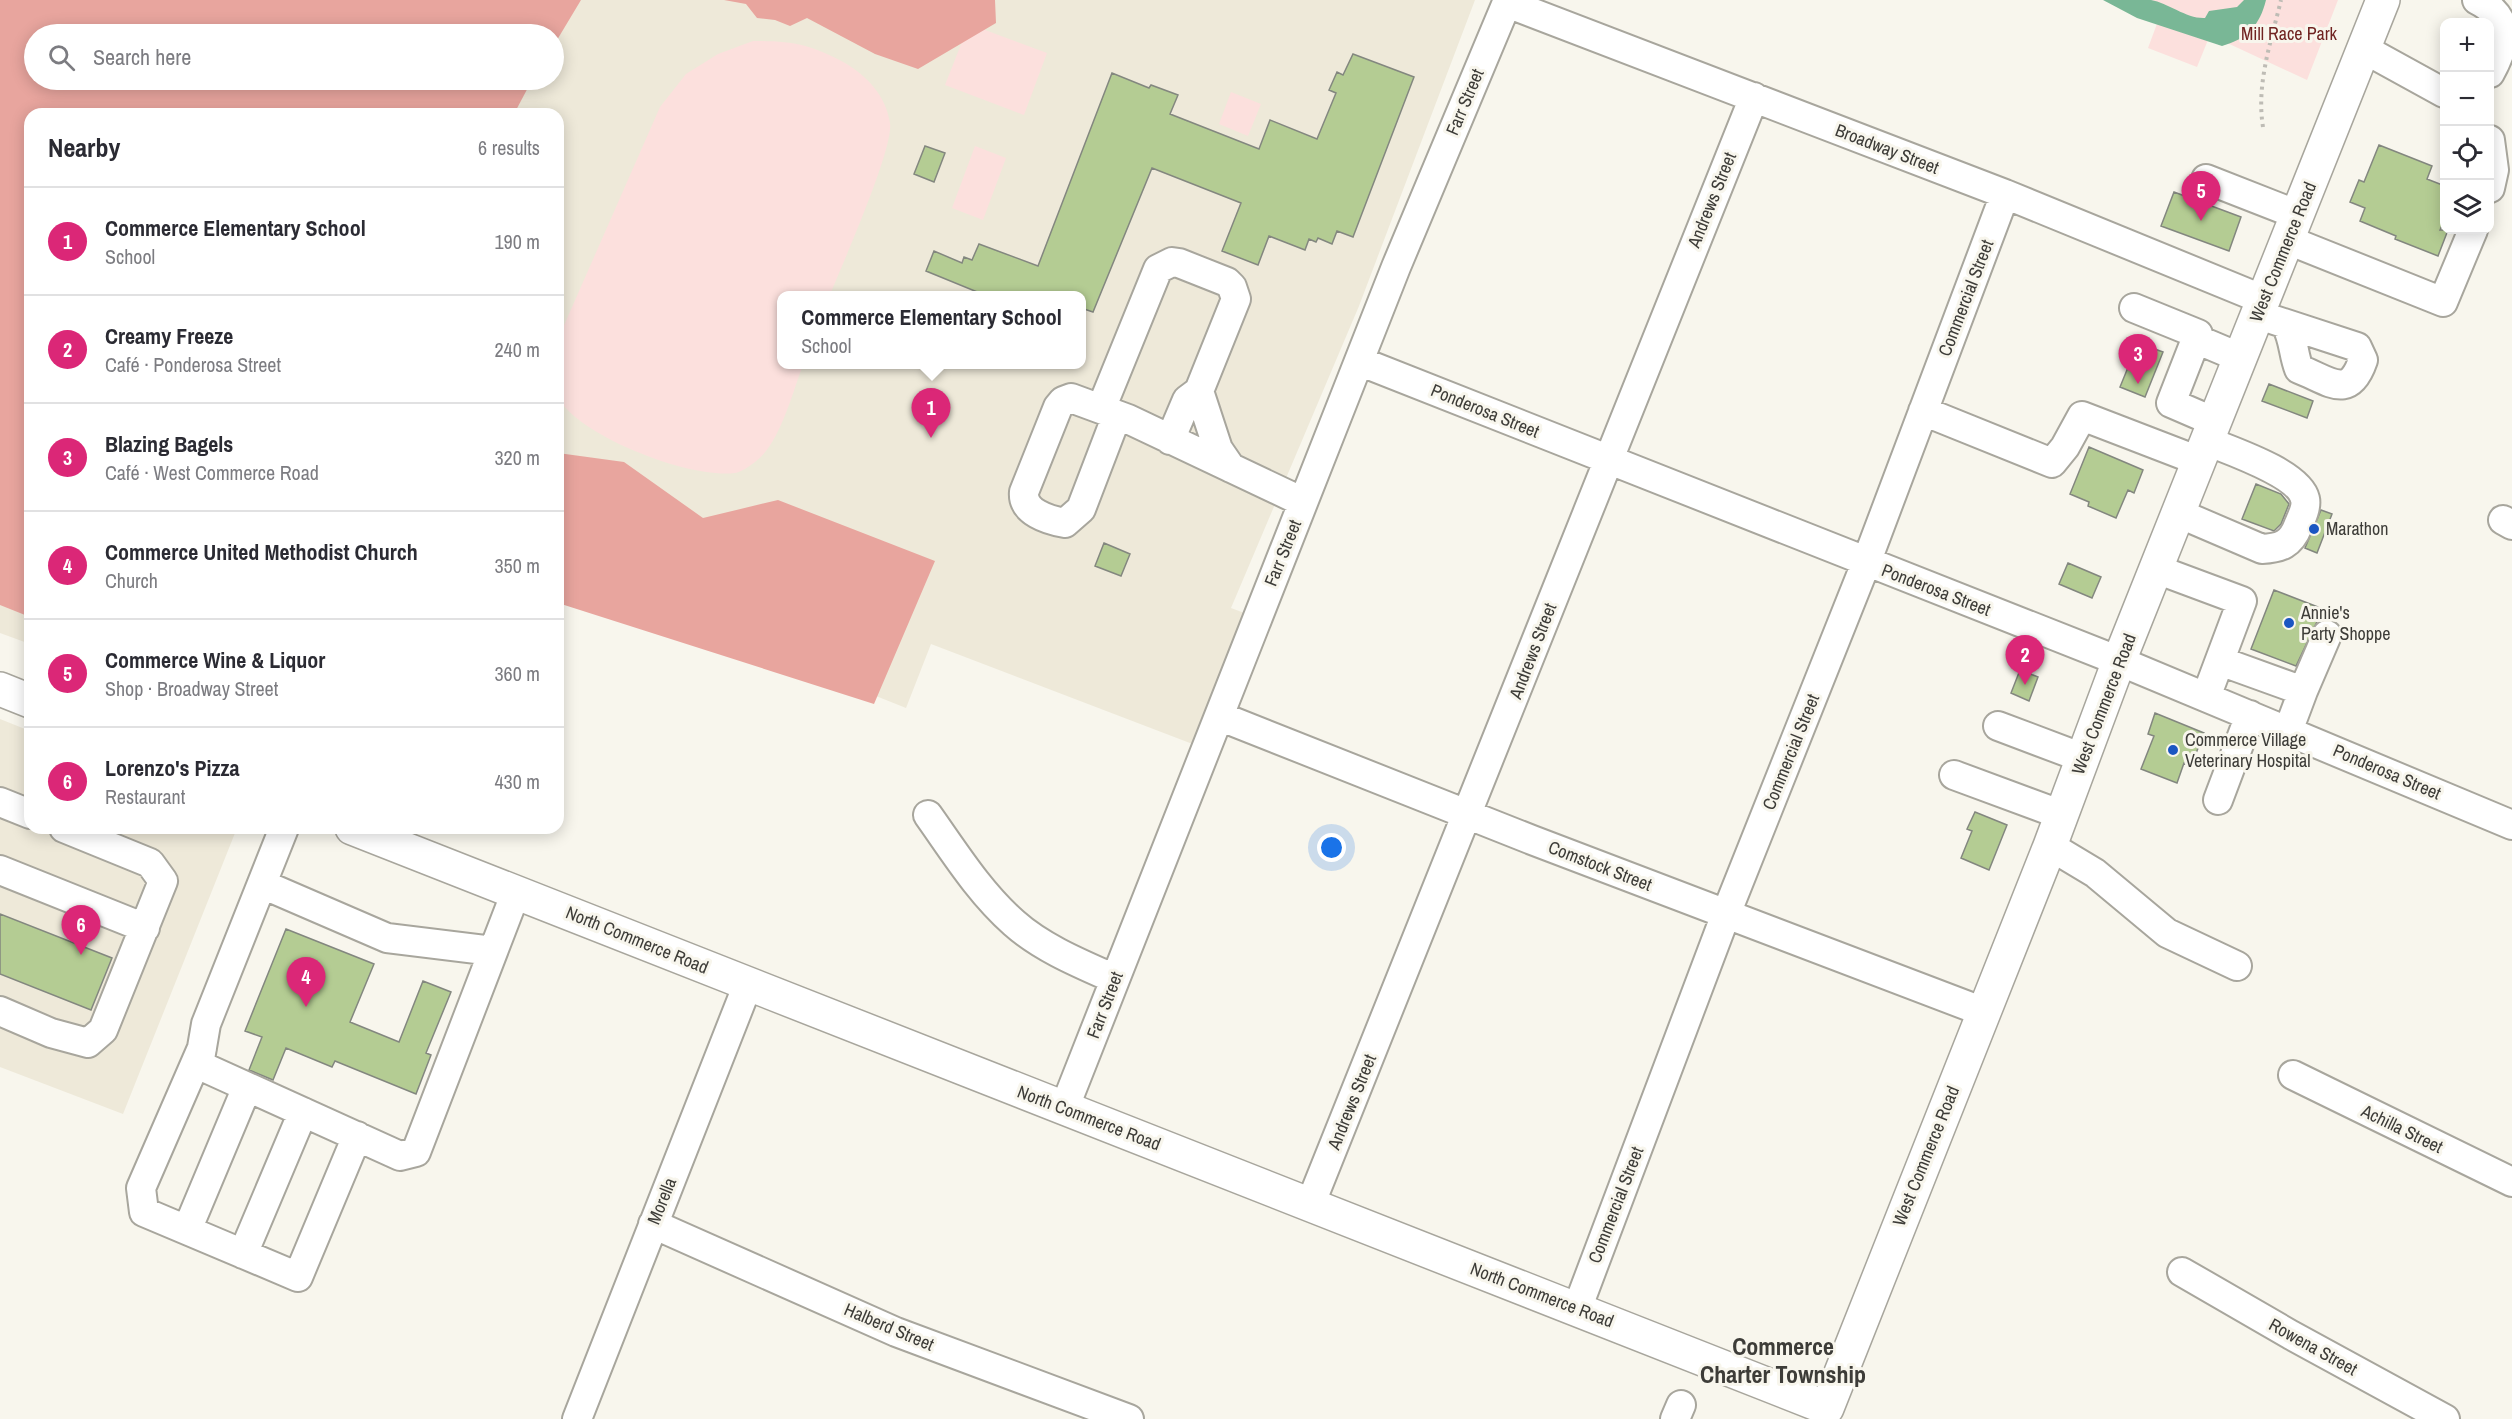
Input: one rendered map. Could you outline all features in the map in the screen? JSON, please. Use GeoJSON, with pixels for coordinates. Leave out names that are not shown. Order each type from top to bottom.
{"type":"FeatureCollection","features":[{"type":"Feature","properties":{"kind":"main road","name":"West Commerce Road"},"geometry":{"type":"LineString","coordinates":[[1825,1414],[2050,846],[2119,661],[2207,441],[2241,358],[2270,313],[2294,227],[2383,0]]}},
{"type":"Feature","properties":{"kind":"main road"},"geometry":{"type":"LineString","coordinates":[[0,689],[24,699]]}},
{"type":"Feature","properties":{"kind":"main road","name":"North Commerce Road"},"geometry":{"type":"LineString","coordinates":[[367,834],[1577,1309],[1825,1414]]}},
{"type":"Feature","properties":{"kind":"street"},"geometry":{"type":"LineString","coordinates":[[2476,0],[2491,7],[2504,31],[2499,57],[2491,72]]}},
{"type":"Feature","properties":{"kind":"street","name":"Broadway Street"},"geometry":{"type":"LineString","coordinates":[[1507,1],[2005,194],[2270,313]]}},
{"type":"Feature","properties":{"kind":"street","name":"Farr Street"},"geometry":{"type":"LineString","coordinates":[[1064,1109],[1396,267],[1507,1]]}},
{"type":"Feature","properties":{"kind":"street"},"geometry":{"type":"LineString","coordinates":[[2364,49],[2440,90]]}},
{"type":"Feature","properties":{"kind":"street","name":"Andrews Street"},"geometry":{"type":"LineString","coordinates":[[1311,1205],[1469,815],[1607,460],[1754,97]]}},
{"type":"Feature","properties":{"kind":"street"},"geometry":{"type":"LineString","coordinates":[[2206,179],[2294,227],[2442,302],[2471,234]]}},
{"type":"Feature","properties":{"kind":"street","name":"Commercial Street"},"geometry":{"type":"LineString","coordinates":[[1577,1309],[1726,914],[1866,563],[2005,194]]}},
{"type":"Feature","properties":{"kind":"street"},"geometry":{"type":"LineString","coordinates":[[1170,440],[1187,400],[1199,391],[1236,298],[1235,292],[1227,282],[1172,262],[1164,264],[1154,275],[1109,412],[1303,502]]}},
{"type":"Feature","properties":{"kind":"street"},"geometry":{"type":"LineString","coordinates":[[2134,308],[2198,334],[2171,403],[2207,441]]}},
{"type":"Feature","properties":{"kind":"street"},"geometry":{"type":"LineString","coordinates":[[2196,339],[2241,358]]}},
{"type":"Feature","properties":{"kind":"street","name":"Ponderosa Street"},"geometry":{"type":"LineString","coordinates":[[1359,361],[2119,661],[2512,825]]}},
{"type":"Feature","properties":{"kind":"street"},"geometry":{"type":"LineString","coordinates":[[1199,391],[1218,449],[1231,468]]}},
{"type":"Feature","properties":{"kind":"street"},"geometry":{"type":"LineString","coordinates":[[1923,411],[2052,463],[2065,447],[2082,416],[2207,441],[2248,458],[2292,481],[2305,496],[2306,504],[2292,539],[2277,548],[2262,549],[2178,513]]}},
{"type":"Feature","properties":{"kind":"street"},"geometry":{"type":"LineString","coordinates":[[2156,569],[2242,601],[2206,697]]}},
{"type":"Feature","properties":{"kind":"street"},"geometry":{"type":"LineString","coordinates":[[2288,731],[2327,635]]}},
{"type":"Feature","properties":{"kind":"street"},"geometry":{"type":"LineString","coordinates":[[2220,661],[2303,691]]}},
{"type":"Feature","properties":{"kind":"street"},"geometry":{"type":"LineString","coordinates":[[2218,800],[2250,715]]}},
{"type":"Feature","properties":{"kind":"street","name":"Comstock Street"},"geometry":{"type":"LineString","coordinates":[[1219,716],[1469,815],[1984,1012]]}},
{"type":"Feature","properties":{"kind":"street"},"geometry":{"type":"LineString","coordinates":[[1998,726],[2083,758]]}},
{"type":"Feature","properties":{"kind":"street"},"geometry":{"type":"LineString","coordinates":[[1954,775],[2062,815]]}},
{"type":"Feature","properties":{"kind":"street"},"geometry":{"type":"LineString","coordinates":[[0,802],[24,812]]}},
{"type":"Feature","properties":{"kind":"street"},"geometry":{"type":"LineString","coordinates":[[928,815],[975,882],[1016,925],[1051,948],[1114,979]]}},
{"type":"Feature","properties":{"kind":"street"},"geometry":{"type":"LineString","coordinates":[[0,1011],[51,1033],[88,1043],[103,1030],[163,881],[150,863],[79,834]]}},
{"type":"Feature","properties":{"kind":"street"},"geometry":{"type":"LineString","coordinates":[[282,834],[206,1024],[199,1065],[400,1156],[416,1152],[516,892]]}},
{"type":"Feature","properties":{"kind":"street"},"geometry":{"type":"LineString","coordinates":[[2050,846],[2095,873],[2167,933],[2237,966]]}},
{"type":"Feature","properties":{"kind":"street"},"geometry":{"type":"LineString","coordinates":[[0,870],[145,928]]}},
{"type":"Feature","properties":{"kind":"street"},"geometry":{"type":"LineString","coordinates":[[262,884],[387,938],[493,951]]}},
{"type":"Feature","properties":{"kind":"street","name":"Morella"},"geometry":{"type":"LineString","coordinates":[[577,1419],[748,984]]}},
{"type":"Feature","properties":{"kind":"street"},"geometry":{"type":"LineString","coordinates":[[202,1048],[141,1188],[144,1212],[298,1277],[357,1136]]}},
{"type":"Feature","properties":{"kind":"street","name":"Achilla Street"},"geometry":{"type":"LineString","coordinates":[[2293,1076],[2512,1182]]}},
{"type":"Feature","properties":{"kind":"street"},"geometry":{"type":"LineString","coordinates":[[187,1230],[248,1087]]}},
{"type":"Feature","properties":{"kind":"street"},"geometry":{"type":"LineString","coordinates":[[243,1254],[303,1112]]}},
{"type":"Feature","properties":{"kind":"street","name":"Halberd Street"},"geometry":{"type":"LineString","coordinates":[[653,1224],[896,1332],[1129,1419]]}},
{"type":"Feature","properties":{"kind":"street","name":"Rowena Street"},"geometry":{"type":"LineString","coordinates":[[2182,1272],[2291,1335],[2445,1419]]}},
{"type":"Feature","properties":{"kind":"path"},"geometry":{"type":"LineString","coordinates":[[2263,127],[2261,95],[2265,63],[2281,0]]}},
{"type":"Feature","properties":{"kind":"shaded area"},"geometry":{"type":"Polygon","coordinates":[[[0,0],[1475,0],[1359,306],[1231,608],[1255,617],[1203,748],[931,644],[906,708],[564,571],[564,108],[24,108],[24,642],[0,633],[0,0]]]}},
{"type":"Feature","properties":{"kind":"shaded area"},"geometry":{"type":"Polygon","coordinates":[[[0,0],[581,0],[564,28],[564,24],[24,24],[24,90],[527,90],[517,108],[24,108],[24,615],[0,605],[0,0]]]}},
{"type":"Feature","properties":{"kind":"shaded area"},"geometry":{"type":"Polygon","coordinates":[[[724,0],[995,0],[996,23],[918,69],[875,54],[807,18],[790,26],[775,20],[757,18],[746,4],[724,0]]]}},
{"type":"Feature","properties":{"kind":"shaded area"},"geometry":{"type":"Polygon","coordinates":[[[2103,0],[2151,0],[2191,16],[2205,18],[2209,11],[2237,7],[2244,0],[2266,0],[2260,17],[2251,30],[2239,39],[2222,46],[2137,18],[2103,0]]]}},
{"type":"Feature","properties":{"kind":"shaded area"},"geometry":{"type":"Polygon","coordinates":[[[564,454],[624,462],[703,518],[778,500],[935,561],[874,704],[564,605],[564,454]]]}},
{"type":"Feature","properties":{"kind":"shaded area"},"geometry":{"type":"Polygon","coordinates":[[[0,719],[24,729],[24,834],[235,834],[123,1114],[0,1067],[0,719]]]}},
{"type":"Feature","properties":{"kind":"green space","name":"Mill Race Park"},"geometry":{"type":"Polygon","coordinates":[[[2132,0],[2338,0],[2307,80],[2210,35],[2197,67],[2148,48],[2161,13],[2132,0]]]}},
{"type":"Feature","properties":{"kind":"green space"},"geometry":{"type":"Polygon","coordinates":[[[969,24],[1047,53],[1024,115],[945,85],[969,24]]]}},
{"type":"Feature","properties":{"kind":"green space"},"geometry":{"type":"Polygon","coordinates":[[[753,41],[800,45],[821,52],[845,63],[868,81],[880,96],[890,123],[889,136],[876,180],[832,291],[777,291],[777,369],[802,369],[778,431],[764,454],[751,465],[735,473],[715,473],[692,469],[638,452],[589,427],[564,406],[564,325],[660,107],[686,74],[718,54],[753,41]]]}},
{"type":"Feature","properties":{"kind":"green space"},"geometry":{"type":"Polygon","coordinates":[[[1231,92],[1261,104],[1248,136],[1219,124],[1231,92]]]}},
{"type":"Feature","properties":{"kind":"green space"},"geometry":{"type":"Polygon","coordinates":[[[975,146],[1006,158],[983,220],[952,208],[975,146]]]}},
{"type":"Feature","properties":{"kind":"building"},"geometry":{"type":"Polygon","coordinates":[[[1353,54],[1414,77],[1353,237],[1337,231],[1332,244],[1318,238],[1316,242],[1309,239],[1305,250],[1269,236],[1258,265],[1222,251],[1241,203],[1152,168],[1093,312],[1086,310],[1086,291],[975,291],[926,271],[934,251],[962,263],[964,257],[972,260],[979,244],[1038,266],[1112,73],[1149,88],[1151,85],[1178,95],[1170,114],[1259,149],[1270,120],[1317,139],[1336,93],[1329,90],[1337,72],[1343,75],[1353,54]]]}},
{"type":"Feature","properties":{"kind":"building"},"geometry":{"type":"Polygon","coordinates":[[[2379,145],[2432,166],[2427,179],[2440,184],[2440,234],[2446,234],[2438,256],[2395,239],[2396,236],[2360,221],[2365,208],[2350,202],[2359,180],[2364,182],[2379,145]]]}},
{"type":"Feature","properties":{"kind":"building"},"geometry":{"type":"Polygon","coordinates":[[[925,146],[945,153],[934,182],[914,174],[925,146]]]}},
{"type":"Feature","properties":{"kind":"building"},"geometry":{"type":"Polygon","coordinates":[[[2174,192],[2241,217],[2229,251],[2161,226],[2174,192]]]}},
{"type":"Feature","properties":{"kind":"building"},"geometry":{"type":"Polygon","coordinates":[[[2138,343],[2163,352],[2145,397],[2120,387],[2138,343]]]}},
{"type":"Feature","properties":{"kind":"building"},"geometry":{"type":"Polygon","coordinates":[[[2269,384],[2313,401],[2307,418],[2262,401],[2269,384]]]}},
{"type":"Feature","properties":{"kind":"building"},"geometry":{"type":"Polygon","coordinates":[[[2089,447],[2143,470],[2134,493],[2128,490],[2116,518],[2088,506],[2089,502],[2070,494],[2089,447]]]}},
{"type":"Feature","properties":{"kind":"building"},"geometry":{"type":"Polygon","coordinates":[[[2256,484],[2281,494],[2289,504],[2281,524],[2274,531],[2242,519],[2256,484]]]}},
{"type":"Feature","properties":{"kind":"building"},"geometry":{"type":"Polygon","coordinates":[[[2321,510],[2332,514],[2317,553],[2305,548],[2321,510]]]}},
{"type":"Feature","properties":{"kind":"building"},"geometry":{"type":"Polygon","coordinates":[[[1104,543],[1130,554],[1121,576],[1095,566],[1104,543]]]}},
{"type":"Feature","properties":{"kind":"building"},"geometry":{"type":"Polygon","coordinates":[[[2068,563],[2101,577],[2092,598],[2059,584],[2068,563]]]}},
{"type":"Feature","properties":{"kind":"building","name":"Annie's Party Shoppe"},"geometry":{"type":"Polygon","coordinates":[[[2274,590],[2323,609],[2296,666],[2251,649],[2274,590]]]}},
{"type":"Feature","properties":{"kind":"building"},"geometry":{"type":"Polygon","coordinates":[[[2020,670],[2038,677],[2029,701],[2011,693],[2020,670]]]}},
{"type":"Feature","properties":{"kind":"building","name":"Commerce Village Veterinary Hospital"},"geometry":{"type":"Polygon","coordinates":[[[2155,713],[2204,733],[2191,766],[2184,763],[2177,783],[2141,769],[2154,736],[2148,734],[2155,713]]]}},
{"type":"Feature","properties":{"kind":"building"},"geometry":{"type":"Polygon","coordinates":[[[1975,812],[2007,825],[1989,870],[1961,858],[1972,831],[1967,829],[1975,812]]]}},
{"type":"Feature","properties":{"kind":"building"},"geometry":{"type":"Polygon","coordinates":[[[0,914],[112,958],[91,1010],[0,974],[0,914]]]}},
{"type":"Feature","properties":{"kind":"building"},"geometry":{"type":"Polygon","coordinates":[[[286,929],[374,964],[350,1022],[399,1042],[423,981],[451,992],[426,1053],[431,1055],[416,1094],[335,1061],[332,1067],[286,1048],[273,1080],[249,1070],[262,1037],[245,1031],[286,929]]]}},
{"type":"Feature","properties":{"kind":"place","name":"Commerce Wine & Liquor"},"geometry":{"type":"Point","coordinates":[2201,221]}},
{"type":"Feature","properties":{"kind":"place","name":"Blazing Bagels"},"geometry":{"type":"Point","coordinates":[2138,384]}},
{"type":"Feature","properties":{"kind":"place","name":"Commerce Elementary School"},"geometry":{"type":"Point","coordinates":[931,438]}},
{"type":"Feature","properties":{"kind":"place","name":"Marathon"},"geometry":{"type":"Point","coordinates":[2314,529]}},
{"type":"Feature","properties":{"kind":"place","name":"Annie's Party Shoppe"},"geometry":{"type":"Point","coordinates":[2289,623]}},
{"type":"Feature","properties":{"kind":"place","name":"Creamy Freeze"},"geometry":{"type":"Point","coordinates":[2025,685]}},
{"type":"Feature","properties":{"kind":"place","name":"Commerce Village Veterinary Hospital"},"geometry":{"type":"Point","coordinates":[2173,750]}},
{"type":"Feature","properties":{"kind":"place","name":"Lorenzo's Pizza"},"geometry":{"type":"Point","coordinates":[81,955]}},
{"type":"Feature","properties":{"kind":"place","name":"Commerce United Methodist Church"},"geometry":{"type":"Point","coordinates":[306,1007]}},
{"type":"Feature","properties":{"kind":"district","name":"Commerce Charter Township"},"geometry":{"type":"Point","coordinates":[1783,1361]}}]}
